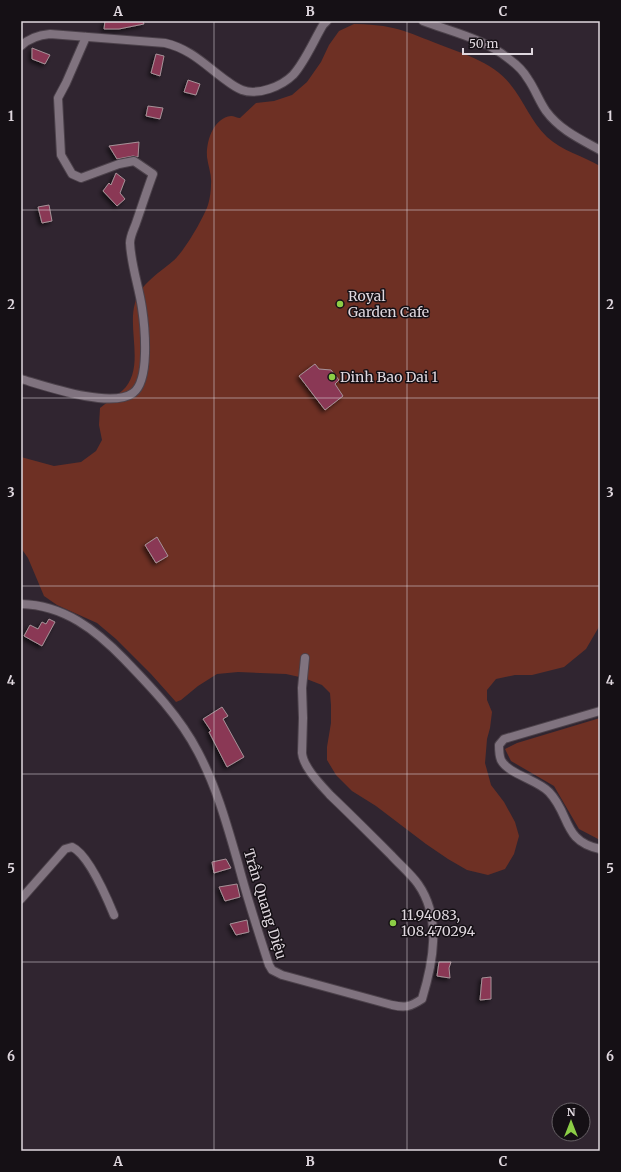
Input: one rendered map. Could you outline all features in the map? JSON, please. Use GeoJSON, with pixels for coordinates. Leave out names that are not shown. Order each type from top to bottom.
{"type":"FeatureCollection","features":[{"type":"Feature","properties":{"kind":"street"},"geometry":{"type":"LineString","coordinates":[[21,46],[32,38],[50,34],[176,45],[201,60],[233,85],[243,91],[253,92],[274,87],[286,81],[293,74],[323,25],[327,21]]}},
{"type":"Feature","properties":{"kind":"street"},"geometry":{"type":"LineString","coordinates":[[423,21],[462,34],[486,45],[510,59],[528,79],[538,99],[546,111],[558,124],[585,143],[600,150]]}},
{"type":"Feature","properties":{"kind":"street"},"geometry":{"type":"LineString","coordinates":[[21,379],[60,391],[95,398],[120,398],[133,393],[138,387],[143,373],[145,352],[142,308],[136,282],[130,241],[153,174],[134,161],[119,164],[82,178],[72,174],[61,155],[58,98],[86,37]]}},
{"type":"Feature","properties":{"kind":"street","name":"Trần Quang Diệu"},"geometry":{"type":"LineString","coordinates":[[21,604],[52,608],[89,628],[116,651],[145,681],[180,723],[198,751],[214,783],[228,824],[256,925],[272,970],[282,975],[402,1008],[412,1006],[422,999],[430,967],[434,936],[429,905],[418,883],[320,784],[302,757],[304,718],[302,688],[305,658]]}},
{"type":"Feature","properties":{"kind":"street"},"geometry":{"type":"LineString","coordinates":[[600,711],[504,739],[499,744],[501,760],[506,766],[542,786],[554,799],[574,836],[586,845],[600,849]]}},
{"type":"Feature","properties":{"kind":"street"},"geometry":{"type":"LineString","coordinates":[[21,899],[65,850],[72,847],[77,850],[88,862],[106,895],[114,915]]}},
{"type":"Feature","properties":{"kind":"shaded area"},"geometry":{"type":"Polygon","coordinates":[[[354,24],[369,24],[393,28],[413,34],[475,58],[503,76],[519,97],[536,125],[547,137],[566,150],[600,166],[600,625],[586,649],[564,667],[532,675],[515,675],[496,679],[487,690],[487,700],[492,712],[487,739],[485,763],[491,785],[504,802],[515,822],[519,836],[514,854],[505,869],[488,875],[467,870],[448,859],[376,806],[352,791],[336,775],[327,760],[327,747],[331,723],[330,693],[322,685],[304,678],[286,674],[238,672],[217,674],[176,702],[151,674],[116,639],[97,623],[57,605],[44,596],[28,558],[21,548],[21,457],[54,466],[81,462],[96,451],[102,440],[99,425],[100,408],[122,391],[129,382],[133,372],[135,361],[133,314],[137,296],[156,275],[177,257],[188,243],[206,211],[211,181],[207,151],[209,138],[215,126],[220,121],[231,116],[240,118],[256,103],[274,101],[292,95],[307,82],[321,62],[329,45],[339,31],[354,24]]]}},
{"type":"Feature","properties":{"kind":"shaded area"},"geometry":{"type":"Polygon","coordinates":[[[600,718],[600,840],[579,829],[554,786],[511,761],[505,749],[517,743],[600,718]]]}},
{"type":"Feature","properties":{"kind":"building"},"geometry":{"type":"Polygon","coordinates":[[[105,21],[143,21],[144,24],[119,29],[104,29],[105,21]]]}},
{"type":"Feature","properties":{"kind":"building"},"geometry":{"type":"Polygon","coordinates":[[[32,48],[50,55],[45,64],[32,59],[32,48]]]}},
{"type":"Feature","properties":{"kind":"building"},"geometry":{"type":"Polygon","coordinates":[[[156,54],[164,56],[160,76],[151,73],[156,54]]]}},
{"type":"Feature","properties":{"kind":"building"},"geometry":{"type":"Polygon","coordinates":[[[188,80],[200,84],[196,95],[184,92],[188,80]]]}},
{"type":"Feature","properties":{"kind":"building"},"geometry":{"type":"Polygon","coordinates":[[[148,106],[163,108],[160,119],[146,116],[148,106]]]}},
{"type":"Feature","properties":{"kind":"building"},"geometry":{"type":"Polygon","coordinates":[[[139,142],[138,157],[133,156],[117,159],[109,146],[139,142]]]}},
{"type":"Feature","properties":{"kind":"building"},"geometry":{"type":"Polygon","coordinates":[[[116,173],[125,180],[120,193],[125,199],[117,206],[103,191],[109,183],[111,185],[116,173]]]}},
{"type":"Feature","properties":{"kind":"building"},"geometry":{"type":"Polygon","coordinates":[[[49,205],[52,221],[42,223],[38,207],[49,205]]]}},
{"type":"Feature","properties":{"kind":"building"},"geometry":{"type":"Polygon","coordinates":[[[315,364],[319,369],[331,370],[339,380],[335,384],[343,396],[325,410],[299,376],[315,364]]]}},
{"type":"Feature","properties":{"kind":"building"},"geometry":{"type":"Polygon","coordinates":[[[157,537],[168,556],[156,563],[145,545],[157,537]]]}},
{"type":"Feature","properties":{"kind":"building"},"geometry":{"type":"Polygon","coordinates":[[[49,619],[55,622],[42,646],[24,636],[30,625],[38,629],[42,622],[46,624],[49,619]]]}},
{"type":"Feature","properties":{"kind":"building"},"geometry":{"type":"Polygon","coordinates":[[[222,707],[228,716],[223,719],[244,757],[227,767],[209,732],[211,731],[203,719],[222,707]]]}},
{"type":"Feature","properties":{"kind":"building"},"geometry":{"type":"Polygon","coordinates":[[[226,859],[231,868],[214,873],[212,862],[226,859]]]}},
{"type":"Feature","properties":{"kind":"building"},"geometry":{"type":"Polygon","coordinates":[[[237,884],[240,897],[225,901],[219,887],[237,884]]]}},
{"type":"Feature","properties":{"kind":"building"},"geometry":{"type":"Polygon","coordinates":[[[247,920],[249,932],[236,935],[230,924],[247,920]]]}},
{"type":"Feature","properties":{"kind":"building"},"geometry":{"type":"Polygon","coordinates":[[[439,962],[451,962],[449,968],[450,978],[437,976],[439,962]]]}},
{"type":"Feature","properties":{"kind":"building"},"geometry":{"type":"Polygon","coordinates":[[[491,977],[491,999],[480,1000],[482,978],[491,977]]]}},
{"type":"Feature","properties":{"kind":"place","name":"Royal Garden Cafe"},"geometry":{"type":"Point","coordinates":[340,304]}},
{"type":"Feature","properties":{"kind":"place","name":"Dinh Bao Dai 1"},"geometry":{"type":"Point","coordinates":[332,377]}},
{"type":"Feature","properties":{"kind":"place","name":"11.94083, 108.470294"},"geometry":{"type":"Point","coordinates":[393,923]}}]}
